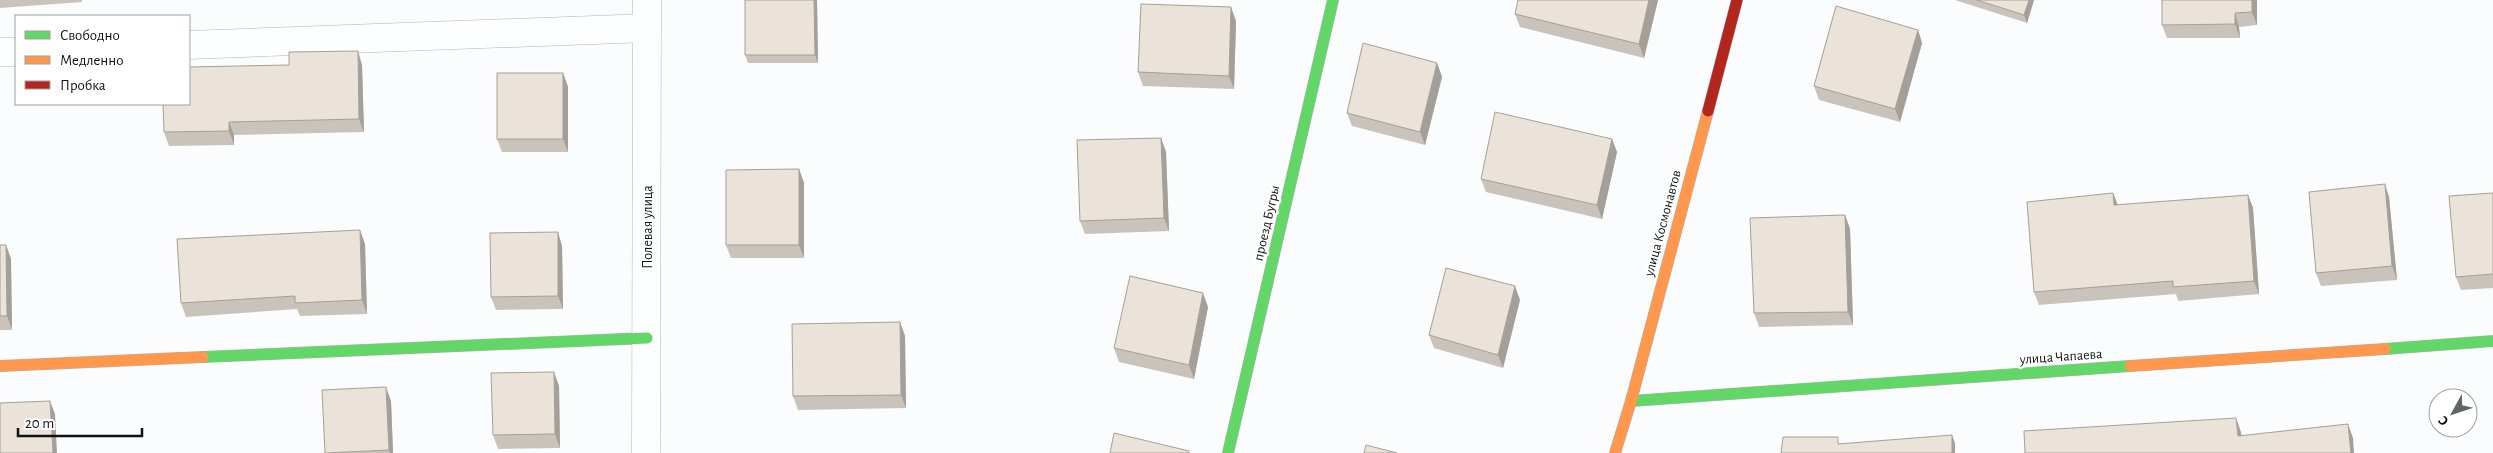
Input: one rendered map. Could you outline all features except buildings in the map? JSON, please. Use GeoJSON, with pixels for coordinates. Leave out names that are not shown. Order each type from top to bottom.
{"type":"FeatureCollection","features":[{"type":"Feature","properties":{"kind":"street","name":"Полевая улица"},"geometry":{"type":"LineString","coordinates":[[646,453],[647,0]]}},
{"type":"Feature","properties":{"kind":"street","name":"проезд Бугры"},"geometry":{"type":"LineString","coordinates":[[1228,453],[1333,0]]}},
{"type":"Feature","properties":{"kind":"street","name":"улица Космонавтов"},"geometry":{"type":"LineString","coordinates":[[1615,453],[1631,401],[1737,0]]}},
{"type":"Feature","properties":{"kind":"street"},"geometry":{"type":"LineString","coordinates":[[190,45],[647,28]]}},
{"type":"Feature","properties":{"kind":"street"},"geometry":{"type":"LineString","coordinates":[[0,52],[15,52]]}},
{"type":"Feature","properties":{"kind":"street"},"geometry":{"type":"LineString","coordinates":[[0,366],[647,338]]}},
{"type":"Feature","properties":{"kind":"street","name":"улица Чапаева"},"geometry":{"type":"LineString","coordinates":[[1631,401],[2493,341]]}},
{"type":"Feature","properties":{"kind":"traffic: fast"},"geometry":{"type":"LineString","coordinates":[[1228,453],[1333,0]]}},
{"type":"Feature","properties":{"kind":"traffic: fast"},"geometry":{"type":"LineString","coordinates":[[203,357],[647,338]]}},
{"type":"Feature","properties":{"kind":"traffic: fast"},"geometry":{"type":"LineString","coordinates":[[2385,349],[2493,341]]}},
{"type":"Feature","properties":{"kind":"traffic: fast"},"geometry":{"type":"LineString","coordinates":[[1631,401],[2130,366]]}},
{"type":"Feature","properties":{"kind":"traffic: slow"},"geometry":{"type":"LineString","coordinates":[[1615,453],[1631,401],[1708,111]]}},
{"type":"Feature","properties":{"kind":"traffic: slow"},"geometry":{"type":"LineString","coordinates":[[2130,366],[2385,349]]}},
{"type":"Feature","properties":{"kind":"traffic: slow"},"geometry":{"type":"LineString","coordinates":[[0,366],[203,357]]}},
{"type":"Feature","properties":{"kind":"traffic: jam"},"geometry":{"type":"LineString","coordinates":[[1708,111],[1737,0]]}}]}
